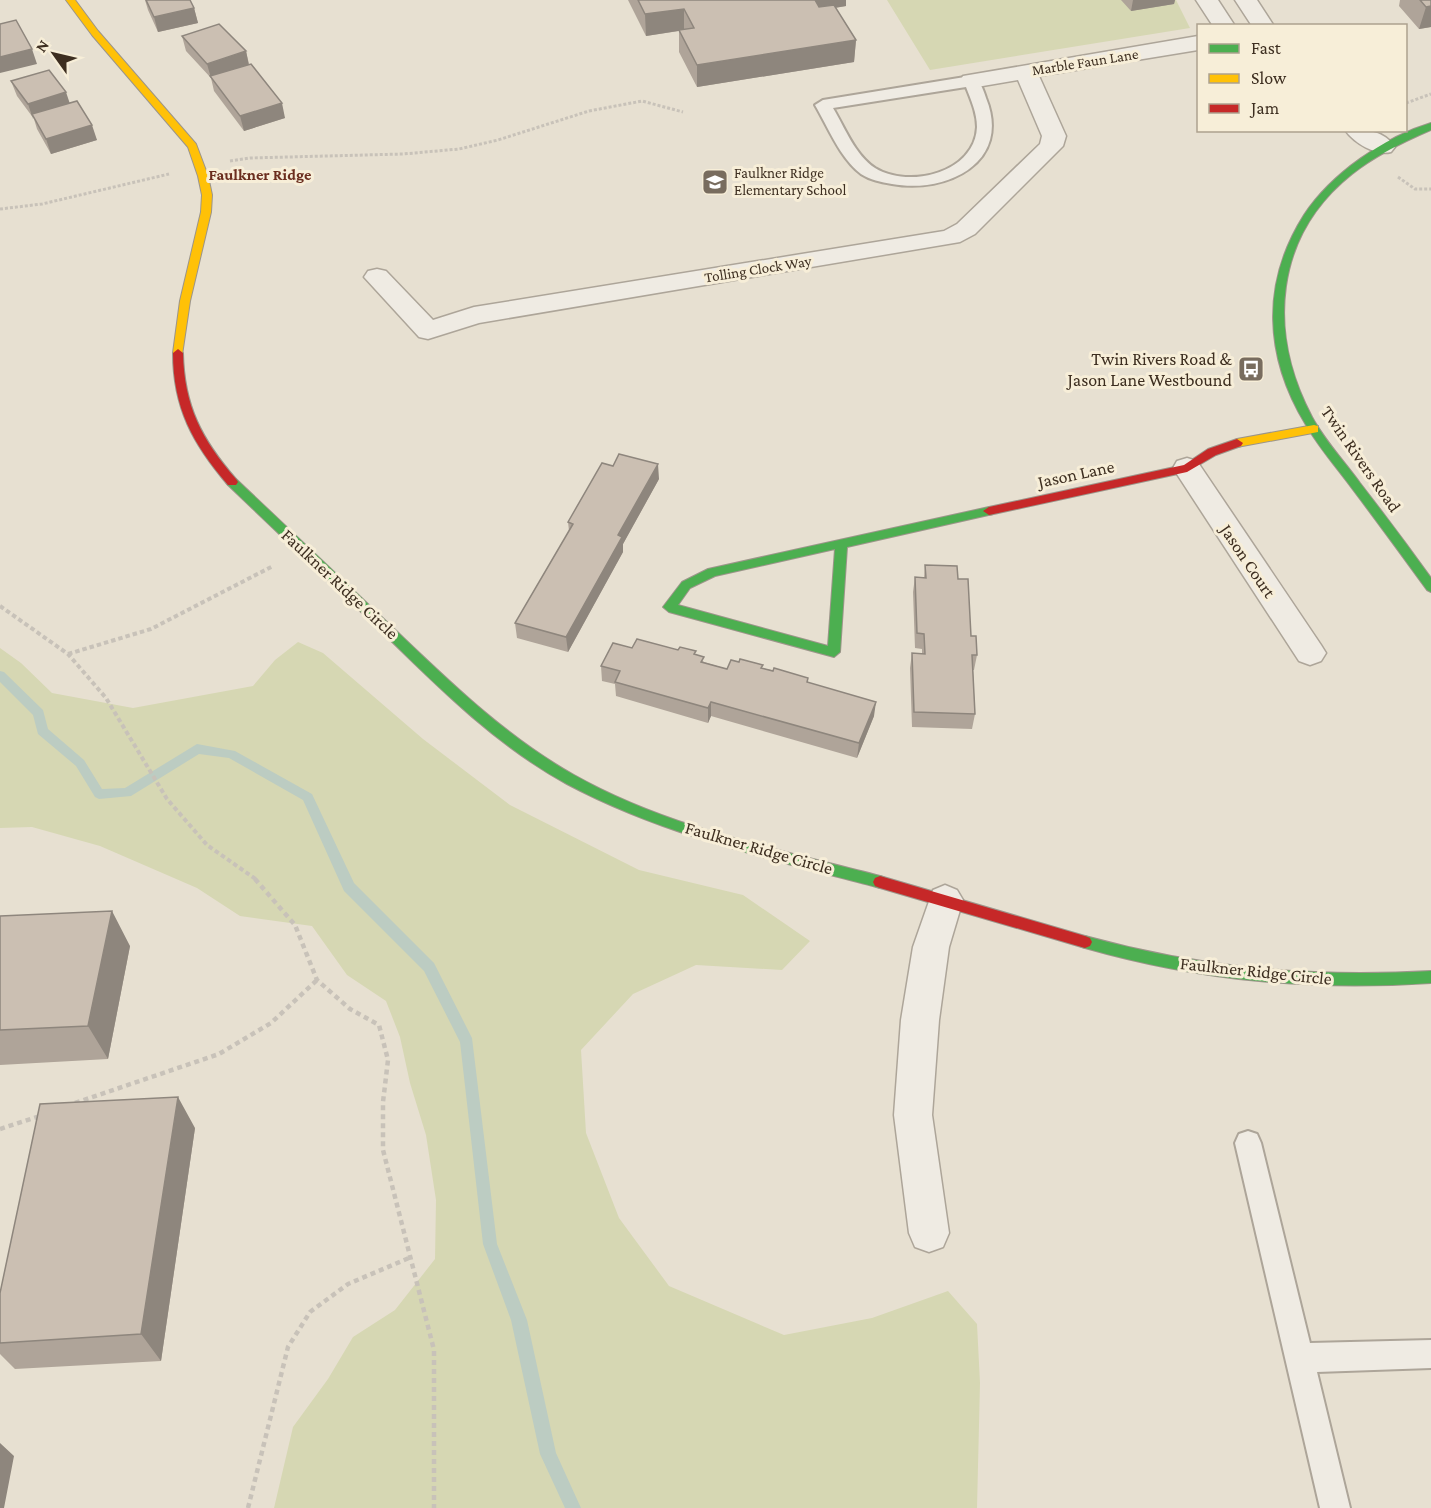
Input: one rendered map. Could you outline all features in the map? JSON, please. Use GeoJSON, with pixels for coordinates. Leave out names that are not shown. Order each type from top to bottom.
{"type":"FeatureCollection","features":[{"type":"Feature","properties":{"kind":"street","name":"Faulkner Ridge Circle"},"geometry":{"type":"LineString","coordinates":[[70,0],[95,33],[193,146],[207,195],[183,307],[177,350],[179,385],[186,416],[202,446],[231,481],[458,696],[515,744],[570,779],[632,809],[718,838],[945,900],[1113,951],[1211,971],[1294,979],[1385,981],[1431,977]]}},
{"type":"Feature","properties":{"kind":"street"},"geometry":{"type":"LineString","coordinates":[[1207,0],[1223,24]]}},
{"type":"Feature","properties":{"kind":"street"},"geometry":{"type":"LineString","coordinates":[[1246,0],[1262,24]]}},
{"type":"Feature","properties":{"kind":"street","name":"Marble Faun Lane"},"geometry":{"type":"LineString","coordinates":[[972,81],[1197,43]]}},
{"type":"Feature","properties":{"kind":"street","name":"Tolling Clock Way"},"geometry":{"type":"LineString","coordinates":[[377,277],[428,331],[474,315],[951,237],[966,230],[1052,146],[1054,136],[1026,72]]}},
{"type":"Feature","properties":{"kind":"street","name":"Twin Rivers Road"},"geometry":{"type":"LineString","coordinates":[[1416,129],[1383,147],[1350,170],[1328,190],[1307,215],[1293,240],[1283,268],[1278,300],[1280,334],[1296,394],[1314,429],[1431,586]]}},
{"type":"Feature","properties":{"kind":"street"},"geometry":{"type":"LineString","coordinates":[[1359,132],[1383,147]]}},
{"type":"Feature","properties":{"kind":"street","name":"Jason Lane"},"geometry":{"type":"LineString","coordinates":[[841,544],[834,652],[669,607],[682,586],[695,576],[1187,468],[1212,452],[1232,444],[1314,429]]}},
{"type":"Feature","properties":{"kind":"street","name":"Jason Court"},"geometry":{"type":"LineString","coordinates":[[1187,468],[1310,653]]}},
{"type":"Feature","properties":{"kind":"street"},"geometry":{"type":"LineString","coordinates":[[929,1233],[913,1115],[920,1020],[931,947],[945,900]]}},
{"type":"Feature","properties":{"kind":"lane"},"geometry":{"type":"LineString","coordinates":[[972,81],[982,106],[984,134],[968,162],[955,172],[933,179],[910,182],[886,178],[868,171],[855,156],[823,105],[960,82],[972,81]]}},
{"type":"Feature","properties":{"kind":"lane"},"geometry":{"type":"LineString","coordinates":[[1248,1143],[1335,1508]]}},
{"type":"Feature","properties":{"kind":"lane"},"geometry":{"type":"LineString","coordinates":[[1299,1358],[1431,1354]]}},
{"type":"Feature","properties":{"kind":"path"},"geometry":{"type":"LineString","coordinates":[[0,209],[42,204],[199,167],[250,158],[403,154],[459,149],[498,140],[589,111],[642,101],[683,112]]}},
{"type":"Feature","properties":{"kind":"path"},"geometry":{"type":"LineString","coordinates":[[1398,177],[1415,189],[1431,189]]}},
{"type":"Feature","properties":{"kind":"path"},"geometry":{"type":"LineString","coordinates":[[68,654],[151,629],[303,549]]}},
{"type":"Feature","properties":{"kind":"path"},"geometry":{"type":"LineString","coordinates":[[0,606],[68,654],[106,698],[147,763],[167,800],[207,845],[259,882],[295,925],[317,981],[350,1009],[379,1025],[388,1060],[383,1102],[384,1150],[434,1350],[434,1508]]}},
{"type":"Feature","properties":{"kind":"path"},"geometry":{"type":"LineString","coordinates":[[67,1106],[219,1054],[271,1023],[317,981]]}},
{"type":"Feature","properties":{"kind":"path"},"geometry":{"type":"LineString","coordinates":[[0,1129],[45,1114]]}},
{"type":"Feature","properties":{"kind":"path"},"geometry":{"type":"LineString","coordinates":[[248,1508],[288,1347],[310,1312],[348,1284],[410,1258]]}},
{"type":"Feature","properties":{"kind":"green space"},"geometry":{"type":"Polygon","coordinates":[[[887,0],[1176,0],[1190,28],[930,70],[887,0]]]}},
{"type":"Feature","properties":{"kind":"green space"},"geometry":{"type":"Polygon","coordinates":[[[298,642],[323,653],[423,739],[510,805],[639,870],[743,895],[810,941],[782,970],[696,965],[633,994],[581,1050],[586,1133],[619,1218],[669,1286],[784,1335],[872,1318],[948,1291],[977,1324],[980,1383],[977,1508],[274,1508],[293,1427],[328,1379],[353,1337],[395,1310],[435,1259],[436,1200],[426,1135],[410,1083],[400,1037],[386,1001],[347,975],[312,926],[240,916],[197,888],[100,846],[32,827],[0,828],[0,648],[21,663],[52,693],[133,708],[253,686],[275,660],[298,642]]]}},
{"type":"Feature","properties":{"kind":"building"},"geometry":{"type":"Polygon","coordinates":[[[146,0],[190,0],[194,8],[154,17],[146,0]]]}},
{"type":"Feature","properties":{"kind":"building"},"geometry":{"type":"Polygon","coordinates":[[[638,0],[815,0],[819,7],[834,5],[856,40],[697,65],[679,30],[694,28],[684,9],[645,14],[638,0]]]}},
{"type":"Feature","properties":{"kind":"building"},"geometry":{"type":"Polygon","coordinates":[[[1420,0],[1431,0],[1431,6],[1426,7],[1420,0]]]}},
{"type":"Feature","properties":{"kind":"building"},"geometry":{"type":"Polygon","coordinates":[[[16,20],[32,49],[0,57],[0,24],[16,20]]]}},
{"type":"Feature","properties":{"kind":"building"},"geometry":{"type":"Polygon","coordinates":[[[219,24],[246,51],[207,64],[182,36],[219,24]]]}},
{"type":"Feature","properties":{"kind":"building"},"geometry":{"type":"Polygon","coordinates":[[[251,64],[282,103],[240,116],[210,76],[251,64]]]}},
{"type":"Feature","properties":{"kind":"building"},"geometry":{"type":"Polygon","coordinates":[[[49,70],[66,92],[28,104],[11,81],[49,70]]]}},
{"type":"Feature","properties":{"kind":"building"},"geometry":{"type":"Polygon","coordinates":[[[77,101],[92,125],[46,139],[32,114],[77,101]]]}},
{"type":"Feature","properties":{"kind":"building"},"geometry":{"type":"Polygon","coordinates":[[[619,454],[658,464],[618,535],[622,537],[566,637],[515,623],[573,524],[568,522],[602,463],[613,466],[619,454]]]}},
{"type":"Feature","properties":{"kind":"building"},"geometry":{"type":"Polygon","coordinates":[[[925,565],[957,566],[958,579],[968,579],[971,636],[976,636],[977,655],[972,655],[975,714],[914,712],[912,653],[925,654],[924,634],[917,633],[915,577],[926,578],[925,565]]]}},
{"type":"Feature","properties":{"kind":"building"},"geometry":{"type":"Polygon","coordinates":[[[637,639],[678,650],[680,647],[696,651],[694,654],[704,657],[701,662],[727,669],[731,660],[739,662],[740,659],[763,665],[761,668],[773,671],[774,668],[808,678],[807,682],[876,702],[859,743],[711,702],[708,708],[615,682],[620,671],[601,666],[613,643],[632,648],[637,639]]]}},
{"type":"Feature","properties":{"kind":"building"},"geometry":{"type":"Polygon","coordinates":[[[112,911],[88,1026],[0,1030],[0,916],[112,911]]]}},
{"type":"Feature","properties":{"kind":"building"},"geometry":{"type":"Polygon","coordinates":[[[178,1097],[141,1334],[0,1343],[0,1293],[40,1104],[178,1097]]]}},
{"type":"Feature","properties":{"kind":"waterway"},"geometry":{"type":"LineString","coordinates":[[0,675],[39,713],[42,731],[80,763],[99,794],[127,793],[197,749],[231,754],[308,797],[349,887],[429,967],[467,1042],[490,1244],[519,1320],[548,1454],[573,1508]]}},
{"type":"Feature","properties":{"kind":"traffic: fast"},"geometry":{"type":"LineString","coordinates":[[1431,126],[1386,147],[1348,173],[1317,204],[1294,239],[1281,278],[1278,321],[1285,366],[1305,414],[1323,443],[1431,587]]}},
{"type":"Feature","properties":{"kind":"traffic: fast"},"geometry":{"type":"LineString","coordinates":[[232,482],[458,696],[523,749],[570,779],[644,814],[682,827],[761,851],[880,882]]}},
{"type":"Feature","properties":{"kind":"traffic: fast"},"geometry":{"type":"LineString","coordinates":[[841,544],[834,652],[669,607],[686,585],[712,572],[989,511]]}},
{"type":"Feature","properties":{"kind":"traffic: fast"},"geometry":{"type":"LineString","coordinates":[[1085,942],[1170,963],[1256,976],[1344,981],[1431,977]]}},
{"type":"Feature","properties":{"kind":"traffic: slow"},"geometry":{"type":"LineString","coordinates":[[70,0],[95,33],[193,146],[203,176],[207,195],[206,212],[185,301],[178,353]]}},
{"type":"Feature","properties":{"kind":"traffic: slow"},"geometry":{"type":"LineString","coordinates":[[1237,443],[1314,429]]}},
{"type":"Feature","properties":{"kind":"traffic: jam"},"geometry":{"type":"LineString","coordinates":[[178,353],[180,390],[191,423],[209,454],[232,482]]}},
{"type":"Feature","properties":{"kind":"traffic: jam"},"geometry":{"type":"LineString","coordinates":[[989,511],[1187,468],[1212,452],[1237,443]]}},
{"type":"Feature","properties":{"kind":"traffic: jam"},"geometry":{"type":"LineString","coordinates":[[880,882],[1085,942]]}},
{"type":"Feature","properties":{"kind":"place","name":"Faulkner Ridge Elementary School"},"geometry":{"type":"Point","coordinates":[715,182]}},
{"type":"Feature","properties":{"kind":"place","name":"Twin Rivers Road & Jason Lane Westbound"},"geometry":{"type":"Point","coordinates":[1251,369]}},
{"type":"Feature","properties":{"kind":"district","name":"Faulkner Ridge"},"geometry":{"type":"Point","coordinates":[260,174]}}]}
